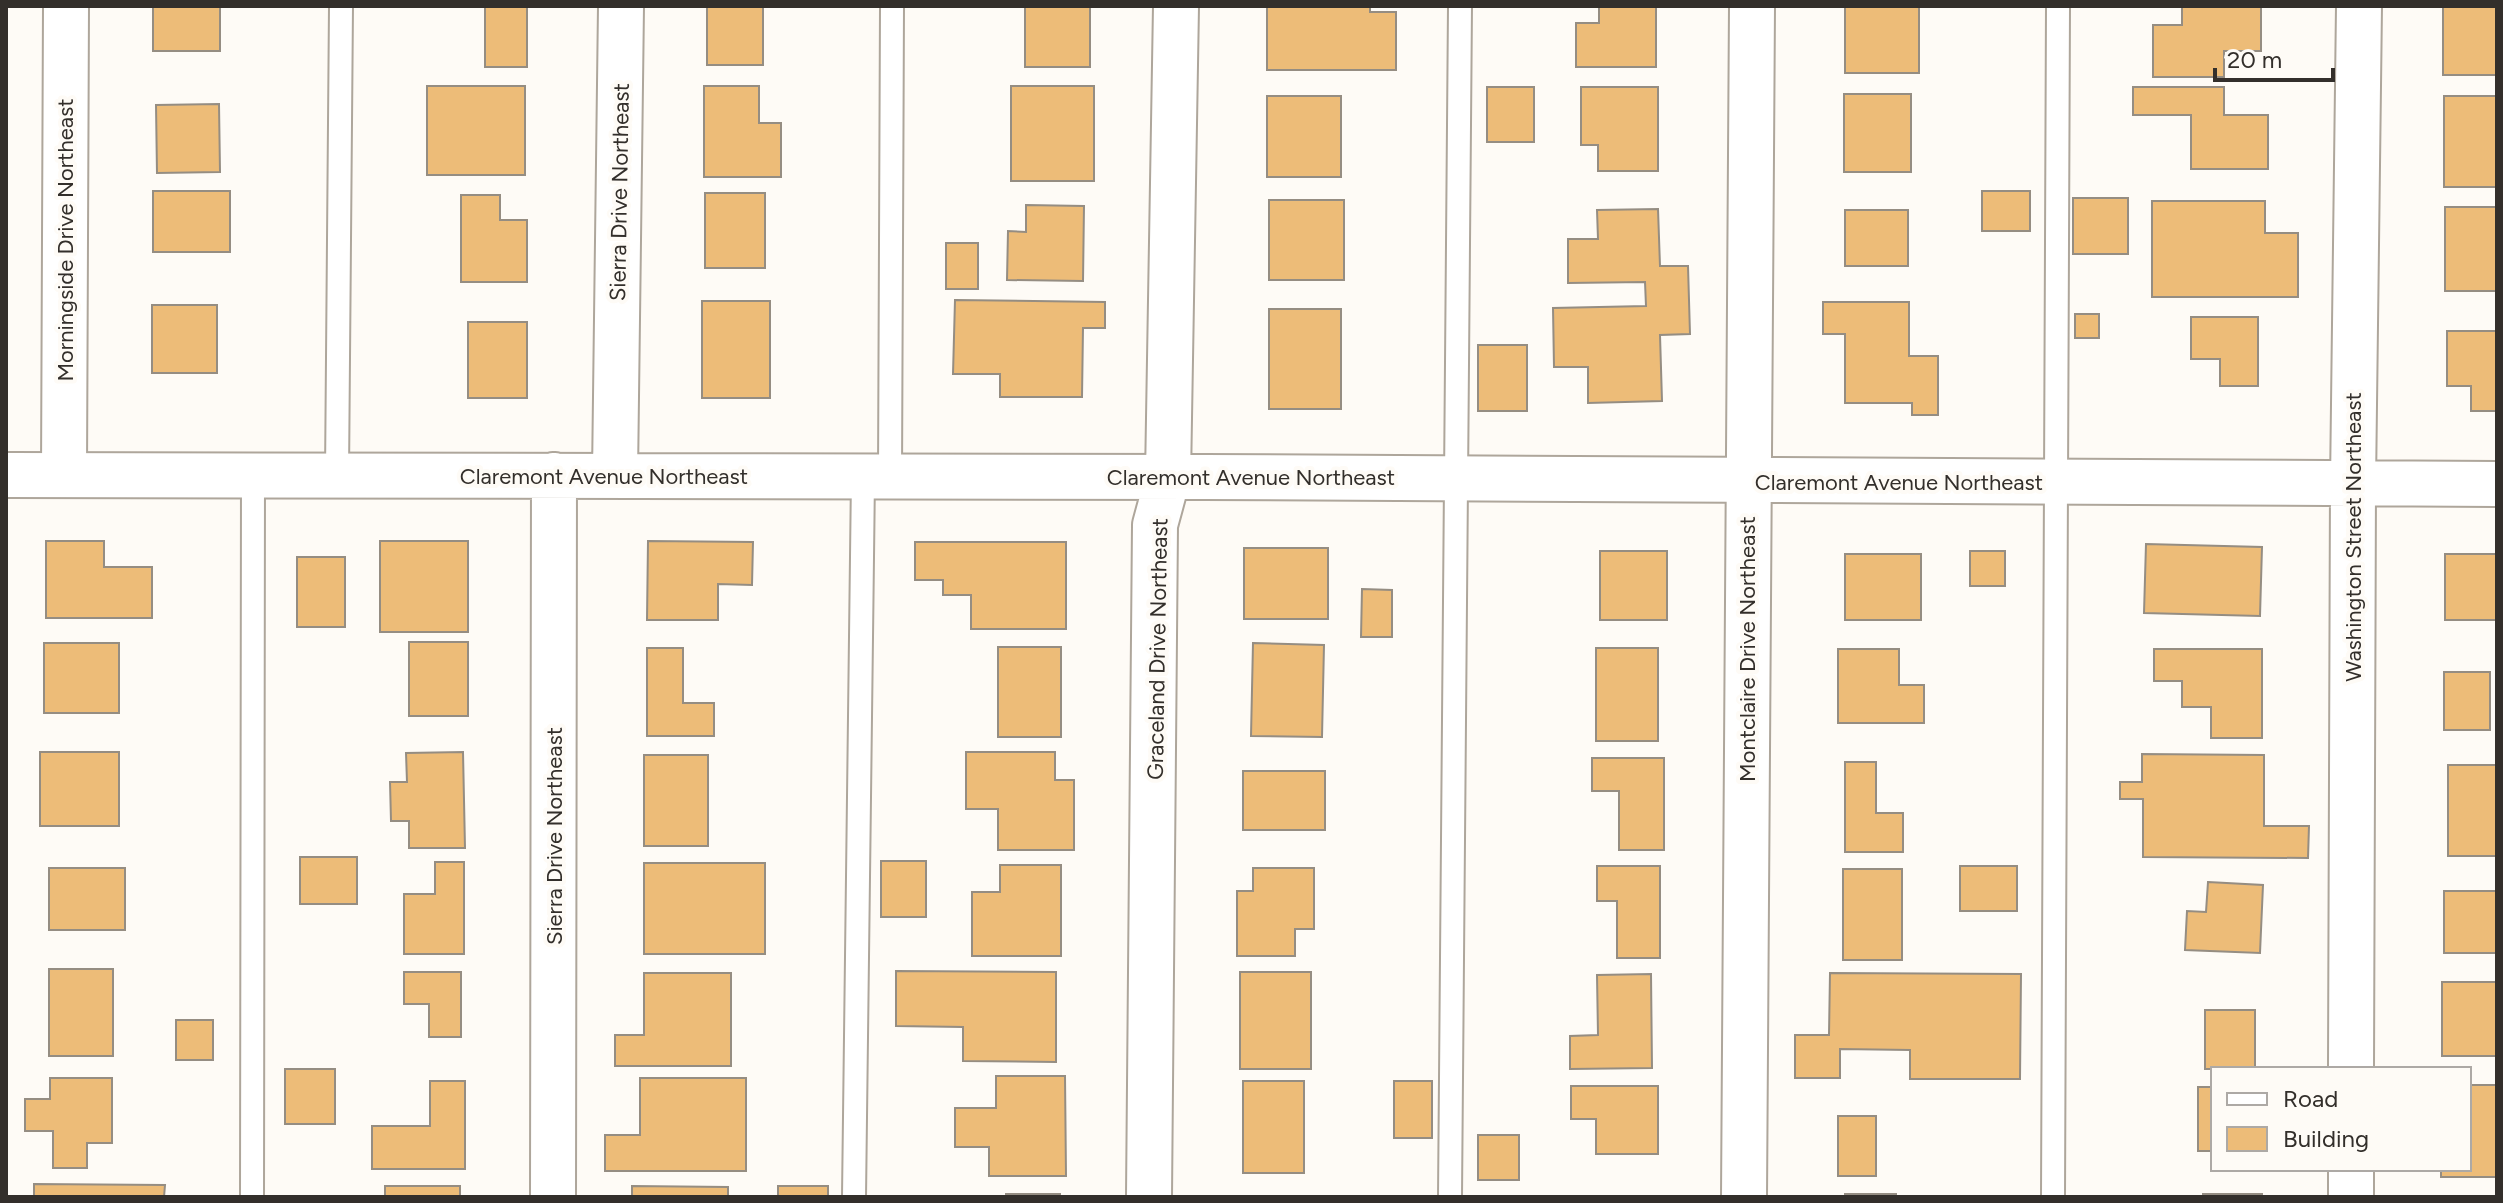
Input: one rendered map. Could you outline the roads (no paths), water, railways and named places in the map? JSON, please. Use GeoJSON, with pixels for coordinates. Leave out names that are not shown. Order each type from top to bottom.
{"type":"FeatureCollection","features":[{"type":"Feature","properties":{"kind":"street","name":"Morningside Drive Northeast"},"geometry":{"type":"LineString","coordinates":[[64,474],[66,6]]}},
{"type":"Feature","properties":{"kind":"street","name":"Sierra Drive Northeast"},"geometry":{"type":"LineString","coordinates":[[615,475],[621,6]]}},
{"type":"Feature","properties":{"kind":"street","name":"Graceland Drive Northeast"},"geometry":{"type":"LineString","coordinates":[[1149,1197],[1155,525],[1168,477],[1176,6]]}},
{"type":"Feature","properties":{"kind":"street","name":"Montclaire Drive Northeast"},"geometry":{"type":"LineString","coordinates":[[1744,1197],[1752,6]]}},
{"type":"Feature","properties":{"kind":"street","name":"Washington Street Northeast"},"geometry":{"type":"LineString","coordinates":[[2351,1067],[2359,6]]}},
{"type":"Feature","properties":{"kind":"street","name":"Claremont Avenue Northeast"},"geometry":{"type":"LineString","coordinates":[[6,475],[2497,484]]}},
{"type":"Feature","properties":{"kind":"street","name":"Sierra Drive Northeast"},"geometry":{"type":"LineString","coordinates":[[553,1197],[554,475]]}},
{"type":"Feature","properties":{"kind":"street"},"geometry":{"type":"LineString","coordinates":[[2351,1171],[2351,1197]]}},
{"type":"Feature","properties":{"kind":"lane"},"geometry":{"type":"LineString","coordinates":[[337,475],[341,6]]}},
{"type":"Feature","properties":{"kind":"lane"},"geometry":{"type":"LineString","coordinates":[[854,1197],[892,6]]}},
{"type":"Feature","properties":{"kind":"lane"},"geometry":{"type":"LineString","coordinates":[[1450,1197],[1460,6]]}},
{"type":"Feature","properties":{"kind":"lane"},"geometry":{"type":"LineString","coordinates":[[2053,1197],[2058,6]]}},
{"type":"Feature","properties":{"kind":"lane"},"geometry":{"type":"LineString","coordinates":[[252,1197],[253,475]]}}]}
